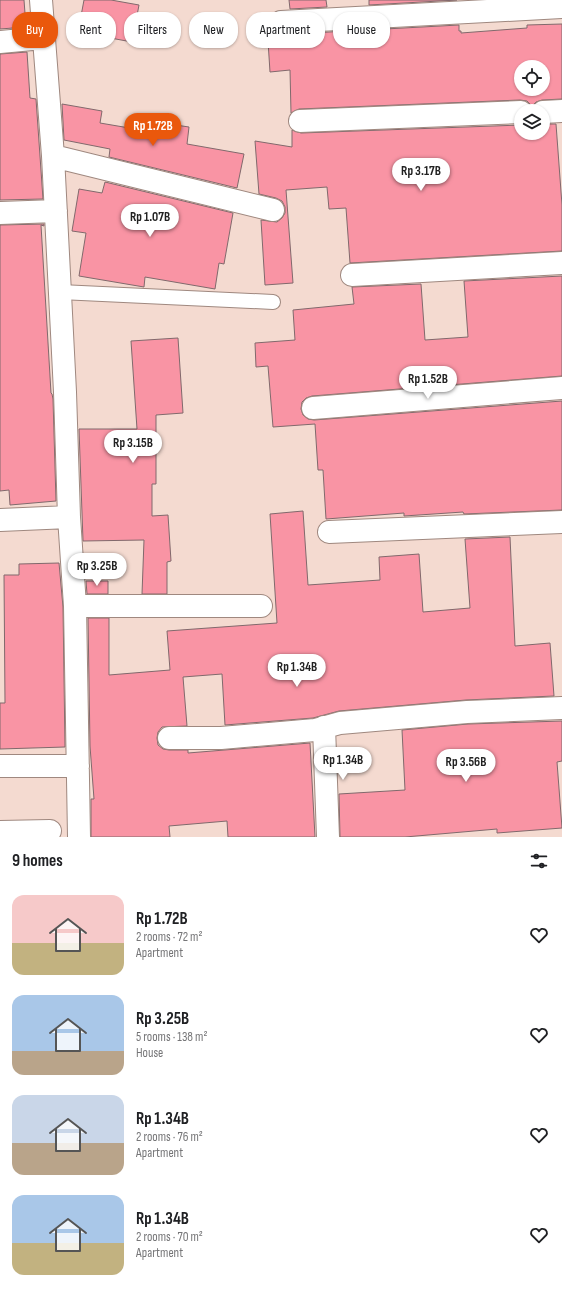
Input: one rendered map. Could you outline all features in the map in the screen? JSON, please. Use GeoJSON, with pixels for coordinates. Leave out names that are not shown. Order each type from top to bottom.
{"type":"FeatureCollection","features":[{"type":"Feature","properties":{"kind":"street"},"geometry":{"type":"LineString","coordinates":[[40,0],[41,12]]}},
{"type":"Feature","properties":{"kind":"street"},"geometry":{"type":"LineString","coordinates":[[325,20],[562,7]]}},
{"type":"Feature","properties":{"kind":"street"},"geometry":{"type":"LineString","coordinates":[[0,42],[12,41]]}},
{"type":"Feature","properties":{"kind":"street"},"geometry":{"type":"LineString","coordinates":[[44,48],[53,156],[65,392],[69,517],[75,606],[79,837]]}},
{"type":"Feature","properties":{"kind":"street"},"geometry":{"type":"LineString","coordinates":[[550,112],[562,111]]}},
{"type":"Feature","properties":{"kind":"street"},"geometry":{"type":"LineString","coordinates":[[300,121],[514,112]]}},
{"type":"Feature","properties":{"kind":"street"},"geometry":{"type":"LineString","coordinates":[[53,156],[273,210]]}},
{"type":"Feature","properties":{"kind":"street"},"geometry":{"type":"LineString","coordinates":[[0,213],[56,211]]}},
{"type":"Feature","properties":{"kind":"street"},"geometry":{"type":"LineString","coordinates":[[352,275],[562,263]]}},
{"type":"Feature","properties":{"kind":"street"},"geometry":{"type":"LineString","coordinates":[[313,408],[562,388]]}},
{"type":"Feature","properties":{"kind":"street"},"geometry":{"type":"LineString","coordinates":[[0,520],[69,517]]}},
{"type":"Feature","properties":{"kind":"street"},"geometry":{"type":"LineString","coordinates":[[329,532],[562,522]]}},
{"type":"Feature","properties":{"kind":"street"},"geometry":{"type":"LineString","coordinates":[[75,606],[261,606]]}},
{"type":"Feature","properties":{"kind":"street"},"geometry":{"type":"LineString","coordinates":[[169,738],[221,738],[315,730],[340,723],[466,712],[562,708]]}},
{"type":"Feature","properties":{"kind":"street"},"geometry":{"type":"LineString","coordinates":[[324,727],[328,837]]}},
{"type":"Feature","properties":{"kind":"street"},"geometry":{"type":"LineString","coordinates":[[0,766],[78,766]]}},
{"type":"Feature","properties":{"kind":"street"},"geometry":{"type":"LineString","coordinates":[[0,832],[50,831]]}},
{"type":"Feature","properties":{"kind":"lane"},"geometry":{"type":"LineString","coordinates":[[60,292],[274,302]]}},
{"type":"Feature","properties":{"kind":"building"},"geometry":{"type":"Polygon","coordinates":[[[0,0],[24,0],[25,12],[12,12],[12,28],[0,29],[0,0]]]}},
{"type":"Feature","properties":{"kind":"building"},"geometry":{"type":"Polygon","coordinates":[[[84,0],[111,0],[139,5],[138,12],[124,12],[124,41],[116,39],[116,12],[82,12],[84,0]]]}},
{"type":"Feature","properties":{"kind":"building"},"geometry":{"type":"Polygon","coordinates":[[[289,0],[326,0],[327,7],[290,9],[289,0]]]}},
{"type":"Feature","properties":{"kind":"building"},"geometry":{"type":"Polygon","coordinates":[[[369,0],[457,0],[369,5],[369,0]]]}},
{"type":"Feature","properties":{"kind":"building"},"geometry":{"type":"Polygon","coordinates":[[[562,24],[562,99],[542,100],[534,104],[520,100],[299,109],[291,113],[290,70],[270,72],[268,48],[325,48],[325,32],[333,32],[333,48],[390,48],[390,29],[459,25],[459,31],[461,31],[461,33],[527,28],[527,25],[562,24]]]}},
{"type":"Feature","properties":{"kind":"building"},"geometry":{"type":"Polygon","coordinates":[[[27,52],[30,98],[36,99],[43,199],[0,200],[0,54],[27,52]]]}},
{"type":"Feature","properties":{"kind":"building"},"geometry":{"type":"Polygon","coordinates":[[[62,104],[102,111],[100,123],[147,131],[149,121],[189,127],[187,144],[244,154],[237,188],[109,157],[110,149],[64,140],[62,104]]]}},
{"type":"Feature","properties":{"kind":"building"},"geometry":{"type":"Polygon","coordinates":[[[550,124],[556,124],[562,205],[562,251],[350,263],[346,208],[329,209],[327,187],[286,190],[293,283],[265,285],[261,220],[277,222],[285,213],[285,207],[282,201],[276,198],[259,194],[255,141],[292,147],[292,130],[301,133],[514,125],[514,140],[550,140],[550,124]]]}},
{"type":"Feature","properties":{"kind":"building"},"geometry":{"type":"Polygon","coordinates":[[[105,182],[233,213],[224,264],[219,263],[215,289],[145,277],[144,287],[79,276],[86,233],[72,231],[79,189],[102,193],[105,182]]]}},
{"type":"Feature","properties":{"kind":"building"},"geometry":{"type":"Polygon","coordinates":[[[44,224],[44,226],[41,225],[51,393],[53,399],[56,501],[10,505],[9,490],[0,491],[0,225],[44,224]]]}},
{"type":"Feature","properties":{"kind":"building"},"geometry":{"type":"Polygon","coordinates":[[[562,276],[562,376],[312,396],[306,398],[302,402],[301,409],[303,415],[308,419],[314,420],[562,401],[562,510],[464,514],[463,512],[404,516],[404,513],[326,519],[323,470],[318,470],[315,424],[273,427],[268,366],[256,367],[255,343],[295,340],[293,310],[354,304],[352,287],[421,284],[425,340],[468,337],[464,281],[562,276]]]}},
{"type":"Feature","properties":{"kind":"building"},"geometry":{"type":"Polygon","coordinates":[[[178,338],[183,413],[156,415],[156,484],[152,484],[152,516],[168,515],[171,561],[167,562],[167,594],[142,594],[144,540],[83,541],[79,429],[137,429],[131,341],[178,338]]]}},
{"type":"Feature","properties":{"kind":"building"},"geometry":{"type":"Polygon","coordinates":[[[303,511],[308,585],[380,580],[379,557],[419,554],[423,612],[470,608],[465,539],[510,537],[515,646],[550,643],[554,696],[466,700],[339,711],[313,718],[225,725],[222,674],[183,677],[187,726],[162,727],[158,732],[158,745],[163,749],[169,750],[188,750],[188,753],[310,743],[315,837],[228,837],[227,821],[169,826],[170,837],[91,837],[91,799],[94,799],[90,746],[88,618],[109,618],[109,675],[170,670],[167,631],[277,623],[270,514],[303,511]]]}},
{"type":"Feature","properties":{"kind":"building"},"geometry":{"type":"Polygon","coordinates":[[[59,563],[63,607],[65,747],[0,749],[0,703],[5,703],[4,575],[19,575],[19,564],[59,563]]]}},
{"type":"Feature","properties":{"kind":"building"},"geometry":{"type":"Polygon","coordinates":[[[86,581],[108,581],[108,594],[87,594],[86,581]]]}},
{"type":"Feature","properties":{"kind":"building"},"geometry":{"type":"Polygon","coordinates":[[[562,721],[562,761],[557,762],[562,828],[497,833],[497,829],[405,837],[340,837],[339,794],[405,790],[402,730],[468,724],[562,721]]]}}]}
